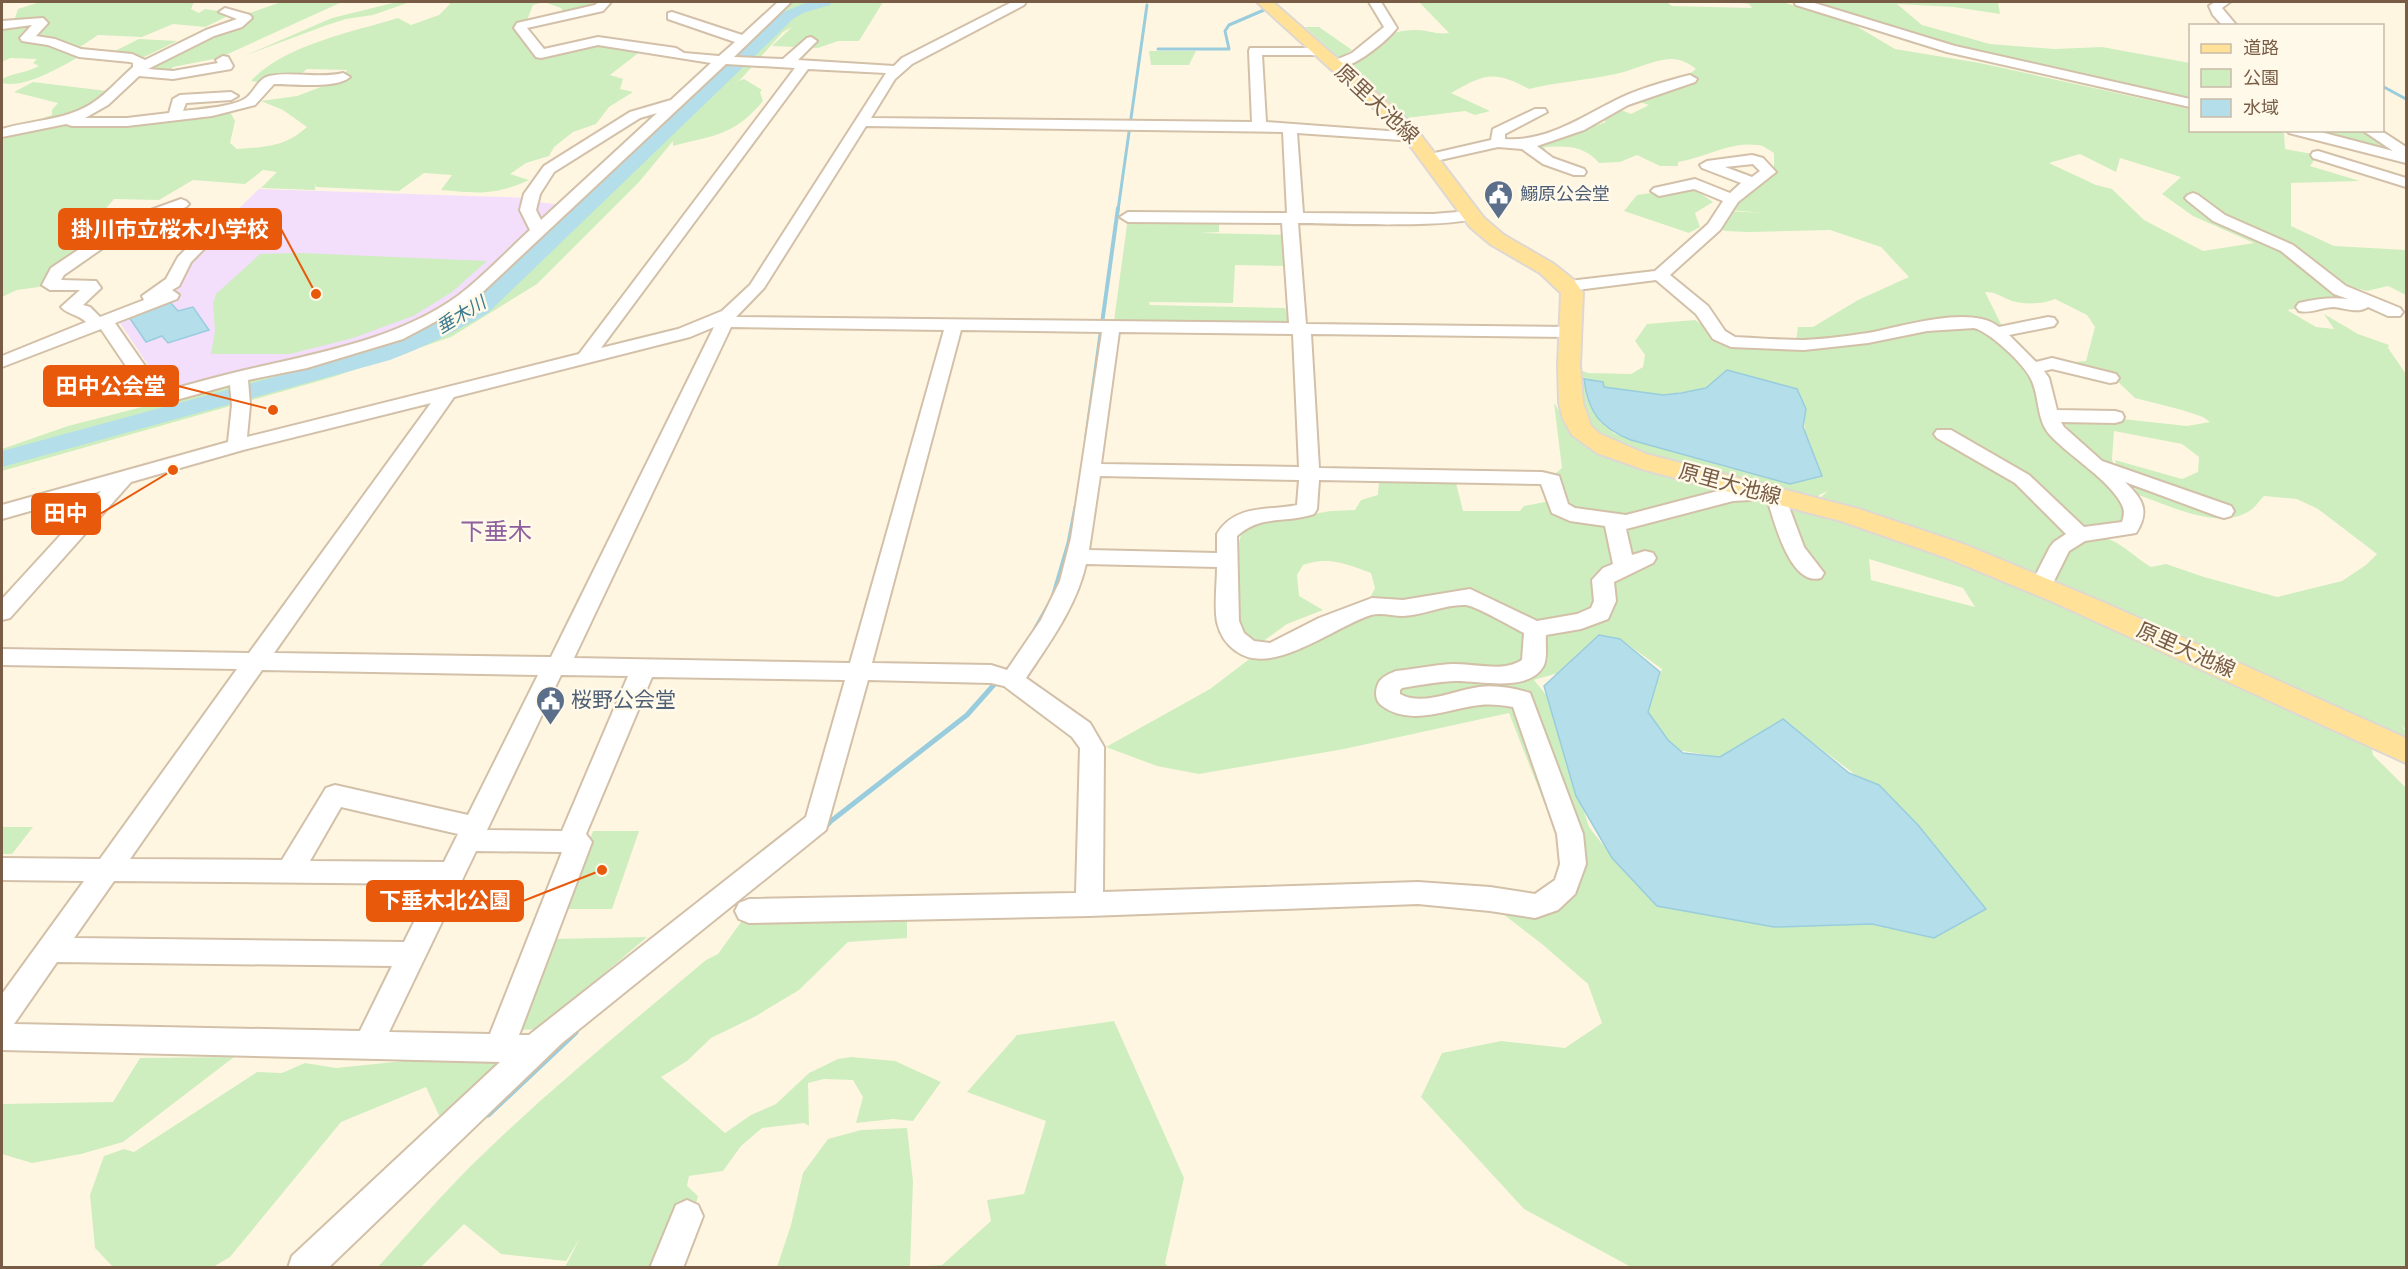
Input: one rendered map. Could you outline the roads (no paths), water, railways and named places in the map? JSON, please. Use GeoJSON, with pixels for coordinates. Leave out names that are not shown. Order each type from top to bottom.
{"type":"FeatureCollection","features":[{"type":"Feature","properties":{"kind":"main road","name":"原里大池線"},"geometry":{"type":"LineString","coordinates":[[1264,2],[1415,137],[1470,216],[1501,243],[1555,274],[1569,286],[1572,293],[1569,388],[1572,414],[1581,429],[1593,440],[1615,452],[1902,532],[2041,585],[2406,752]]}},
{"type":"Feature","properties":{"kind":"street"},"geometry":{"type":"LineString","coordinates":[[605,2],[599,8],[520,28],[541,54],[598,41],[725,61],[897,70]]}},
{"type":"Feature","properties":{"kind":"street"},"geometry":{"type":"LineString","coordinates":[[181,204],[142,218],[117,231],[57,272],[50,285],[90,285],[93,288],[70,307],[84,311],[101,323],[158,399],[301,364],[397,335],[422,324],[466,298],[676,103],[725,61],[742,40],[785,2]]}},
{"type":"Feature","properties":{"kind":"street"},"geometry":{"type":"LineString","coordinates":[[368,1045],[556,665],[719,322],[740,306],[756,288],[861,122],[897,70],[907,62],[1020,2]]}},
{"type":"Feature","properties":{"kind":"street"},"geometry":{"type":"LineString","coordinates":[[1258,126],[1255,51],[1328,58],[1357,56],[1391,28],[1375,2]]}},
{"type":"Feature","properties":{"kind":"street"},"geometry":{"type":"LineString","coordinates":[[1800,2],[1952,49],[2189,103]]}},
{"type":"Feature","properties":{"kind":"street"},"geometry":{"type":"LineString","coordinates":[[2224,2],[2215,6],[2217,12],[2229,24]]}},
{"type":"Feature","properties":{"kind":"street"},"geometry":{"type":"LineString","coordinates":[[52,122],[73,117],[96,107],[137,70],[210,33],[238,24],[246,18],[243,15],[225,12]]}},
{"type":"Feature","properties":{"kind":"street"},"geometry":{"type":"LineString","coordinates":[[672,16],[742,40]]}},
{"type":"Feature","properties":{"kind":"street"},"geometry":{"type":"LineString","coordinates":[[2,25],[39,21],[42,23],[26,38],[51,42],[76,52],[132,58],[139,61],[137,70]]}},
{"type":"Feature","properties":{"kind":"street"},"geometry":{"type":"LineString","coordinates":[[786,64],[811,40]]}},
{"type":"Feature","properties":{"kind":"street"},"geometry":{"type":"LineString","coordinates":[[94,54],[103,43]]}},
{"type":"Feature","properties":{"kind":"street"},"geometry":{"type":"LineString","coordinates":[[59,59],[76,52]]}},
{"type":"Feature","properties":{"kind":"street"},"geometry":{"type":"LineString","coordinates":[[137,70],[173,75],[226,66],[223,60]]}},
{"type":"Feature","properties":{"kind":"street"},"geometry":{"type":"LineString","coordinates":[[585,357],[804,65]]}},
{"type":"Feature","properties":{"kind":"street"},"geometry":{"type":"LineString","coordinates":[[4,126],[174,118],[236,107],[250,102],[271,80],[333,80],[343,77]]}},
{"type":"Feature","properties":{"kind":"street"},"geometry":{"type":"LineString","coordinates":[[1431,158],[1498,143],[1526,145],[1579,127],[1623,102],[1690,80]]}},
{"type":"Feature","properties":{"kind":"street"},"geometry":{"type":"LineString","coordinates":[[538,231],[528,210],[532,194],[549,169],[635,115],[676,103]]}},
{"type":"Feature","properties":{"kind":"street"},"geometry":{"type":"LineString","coordinates":[[1498,143],[1498,132],[1540,112]]}},
{"type":"Feature","properties":{"kind":"street"},"geometry":{"type":"LineString","coordinates":[[861,122],[1258,126],[1415,137]]}},
{"type":"Feature","properties":{"kind":"street"},"geometry":{"type":"LineString","coordinates":[[1290,128],[1293,218],[1309,475],[1307,509],[1298,513],[1257,515],[1242,521],[1227,534],[1228,621],[1234,638],[1249,649],[1270,651],[1287,646],[1327,624],[1372,606],[1403,608],[1470,597],[1535,629],[1581,621],[1600,613],[1605,601],[1603,580],[1645,558]]}},
{"type":"Feature","properties":{"kind":"street"},"geometry":{"type":"LineString","coordinates":[[2302,132],[2406,159]]}},
{"type":"Feature","properties":{"kind":"street"},"geometry":{"type":"LineString","coordinates":[[2372,132],[2406,153]]}},
{"type":"Feature","properties":{"kind":"street"},"geometry":{"type":"LineString","coordinates":[[1526,145],[1548,161],[1579,172]]}},
{"type":"Feature","properties":{"kind":"street"},"geometry":{"type":"LineString","coordinates":[[2318,155],[2406,183]]}},
{"type":"Feature","properties":{"kind":"street"},"geometry":{"type":"LineString","coordinates":[[1569,286],[1660,275],[1714,227],[1732,199],[1751,182]]}},
{"type":"Feature","properties":{"kind":"street"},"geometry":{"type":"LineString","coordinates":[[1659,191],[1695,184],[1732,199]]}},
{"type":"Feature","properties":{"kind":"street"},"geometry":{"type":"LineString","coordinates":[[2193,198],[2219,218],[2287,248],[2340,290],[2400,313]]}},
{"type":"Feature","properties":{"kind":"street"},"geometry":{"type":"LineString","coordinates":[[1128,217],[1433,219],[1470,216]]}},
{"type":"Feature","properties":{"kind":"street"},"geometry":{"type":"LineString","coordinates":[[128,312],[172,282],[184,260],[208,236]]}},
{"type":"Feature","properties":{"kind":"street"},"geometry":{"type":"LineString","coordinates":[[1660,275],[1702,310],[1719,335],[1731,342],[1804,345],[1868,338],[1927,326],[1974,323],[1987,326],[1996,333],[2015,349],[2040,378],[2049,416],[2056,430],[2121,489],[2133,505],[2135,516],[2130,528],[2079,535],[2061,548],[2041,585]]}},
{"type":"Feature","properties":{"kind":"street"},"geometry":{"type":"LineString","coordinates":[[2,362],[171,295]]}},
{"type":"Feature","properties":{"kind":"street"},"geometry":{"type":"LineString","coordinates":[[2305,307],[2331,302],[2400,313]]}},
{"type":"Feature","properties":{"kind":"street"},"geometry":{"type":"LineString","coordinates":[[2,512],[237,446],[684,333],[719,322],[1572,332]]}},
{"type":"Feature","properties":{"kind":"street"},"geometry":{"type":"LineString","coordinates":[[1996,333],[2048,322]]}},
{"type":"Feature","properties":{"kind":"street"},"geometry":{"type":"LineString","coordinates":[[304,1268],[552,1033],[817,823],[954,325]]}},
{"type":"Feature","properties":{"kind":"street"},"geometry":{"type":"LineString","coordinates":[[1012,680],[1051,623],[1071,581],[1090,470],[1102,326]]}},
{"type":"Feature","properties":{"kind":"street"},"geometry":{"type":"LineString","coordinates":[[2032,369],[2052,363],[2110,378]]}},
{"type":"Feature","properties":{"kind":"street"},"geometry":{"type":"LineString","coordinates":[[237,446],[241,405],[239,380]]}},
{"type":"Feature","properties":{"kind":"street"},"geometry":{"type":"LineString","coordinates":[[2,1017],[449,391]]}},
{"type":"Feature","properties":{"kind":"street"},"geometry":{"type":"LineString","coordinates":[[2049,416],[2115,417]]}},
{"type":"Feature","properties":{"kind":"street"},"geometry":{"type":"LineString","coordinates":[[1944,434],[2022,479],[2079,535]]}},
{"type":"Feature","properties":{"kind":"street"},"geometry":{"type":"LineString","coordinates":[[2088,461],[2223,511]]}},
{"type":"Feature","properties":{"kind":"street"},"geometry":{"type":"LineString","coordinates":[[1090,470],[1542,478],[1552,481],[1559,508],[1570,514],[1626,522],[1733,494],[1769,494],[1794,549],[1814,573]]}},
{"type":"Feature","properties":{"kind":"street"},"geometry":{"type":"LineString","coordinates":[[2,612],[125,477]]}},
{"type":"Feature","properties":{"kind":"street"},"geometry":{"type":"LineString","coordinates":[[1614,521],[1624,567]]}},
{"type":"Feature","properties":{"kind":"street"},"geometry":{"type":"LineString","coordinates":[[1076,557],[1228,560]]}},
{"type":"Feature","properties":{"kind":"street"},"geometry":{"type":"LineString","coordinates":[[749,911],[1418,893],[1490,898],[1535,906],[1548,902],[1566,886],[1573,864],[1570,834],[1522,699],[1480,696],[1428,706],[1401,705],[1388,698],[1388,687],[1396,680],[1461,672],[1508,675],[1522,673],[1533,664],[1535,629]]}},
{"type":"Feature","properties":{"kind":"street"},"geometry":{"type":"LineString","coordinates":[[2,657],[991,674],[1012,680],[1082,730],[1092,747],[1089,903]]}},
{"type":"Feature","properties":{"kind":"street"},"geometry":{"type":"LineString","coordinates":[[570,842],[644,667]]}},
{"type":"Feature","properties":{"kind":"street"},"geometry":{"type":"LineString","coordinates":[[289,872],[335,795],[472,833],[579,842],[500,1047]]}},
{"type":"Feature","properties":{"kind":"street"},"geometry":{"type":"LineString","coordinates":[[2,869],[452,873]]}},
{"type":"Feature","properties":{"kind":"street"},"geometry":{"type":"LineString","coordinates":[[50,950],[412,954]]}},
{"type":"Feature","properties":{"kind":"street"},"geometry":{"type":"LineString","coordinates":[[2,1037],[535,1049]]}},
{"type":"Feature","properties":{"kind":"street"},"geometry":{"type":"LineString","coordinates":[[666,1268],[687,1216]]}},
{"type":"Feature","properties":{"kind":"water"},"geometry":{"type":"Polygon","coordinates":[[[170,302],[178,311],[193,307],[209,330],[168,343],[162,336],[146,342],[129,317],[170,302]]]}},
{"type":"Feature","properties":{"kind":"water"},"geometry":{"type":"Polygon","coordinates":[[[1727,370],[1797,389],[1806,409],[1803,427],[1822,476],[1790,484],[1631,440],[1611,430],[1597,417],[1592,410],[1584,379],[1603,382],[1604,387],[1663,395],[1706,388],[1727,370]]]}},
{"type":"Feature","properties":{"kind":"water"},"geometry":{"type":"Polygon","coordinates":[[[1599,635],[1620,639],[1660,672],[1648,712],[1668,740],[1683,753],[1720,757],[1783,719],[1849,773],[1879,785],[1918,825],[1986,909],[1934,938],[1872,924],[1774,927],[1657,906],[1612,858],[1576,796],[1544,686],[1599,635]]]}},
{"type":"Feature","properties":{"kind":"waterway","name":"垂木川"},"geometry":{"type":"LineString","coordinates":[[2,459],[382,355],[468,315],[480,308],[787,16],[797,10],[824,2]]}},
{"type":"Feature","properties":{"kind":"waterway"},"geometry":{"type":"LineString","coordinates":[[1118,210],[1147,5]]}},
{"type":"Feature","properties":{"kind":"waterway"},"geometry":{"type":"LineString","coordinates":[[1158,49],[1229,49],[1225,31],[1229,25],[1264,10]]}},
{"type":"Feature","properties":{"kind":"waterway"},"geometry":{"type":"LineString","coordinates":[[2384,87],[2406,99]]}},
{"type":"Feature","properties":{"kind":"waterway"},"geometry":{"type":"LineString","coordinates":[[1086,439],[1118,208]]}},
{"type":"Feature","properties":{"kind":"waterway"},"geometry":{"type":"LineString","coordinates":[[1054,594],[1069,543],[1076,507]]}},
{"type":"Feature","properties":{"kind":"waterway"},"geometry":{"type":"LineString","coordinates":[[1036,628],[1049,605]]}},
{"type":"Feature","properties":{"kind":"waterway"},"geometry":{"type":"LineString","coordinates":[[826,825],[967,715],[999,679]]}},
{"type":"Feature","properties":{"kind":"waterway"},"geometry":{"type":"LineString","coordinates":[[823,827],[828,823]]}},
{"type":"Feature","properties":{"kind":"waterway"},"geometry":{"type":"LineString","coordinates":[[488,1114],[575,1032]]}},
{"type":"Feature","properties":{"kind":"place","name":"鰯原公会堂"},"geometry":{"type":"Point","coordinates":[1499,220]}},
{"type":"Feature","properties":{"kind":"place","name":"掛川市立桜木小学校"},"geometry":{"type":"Point","coordinates":[316,294]}},
{"type":"Feature","properties":{"kind":"place","name":"田中公会堂"},"geometry":{"type":"Point","coordinates":[273,410]}},
{"type":"Feature","properties":{"kind":"place","name":"田中"},"geometry":{"type":"Point","coordinates":[173,470]}},
{"type":"Feature","properties":{"kind":"place","name":"桜野公会堂"},"geometry":{"type":"Point","coordinates":[550,726]}},
{"type":"Feature","properties":{"kind":"place","name":"下垂木北公園"},"geometry":{"type":"Point","coordinates":[602,870]}},
{"type":"Feature","properties":{"kind":"district","name":"下垂木"},"geometry":{"type":"Point","coordinates":[496,532]}}]}
